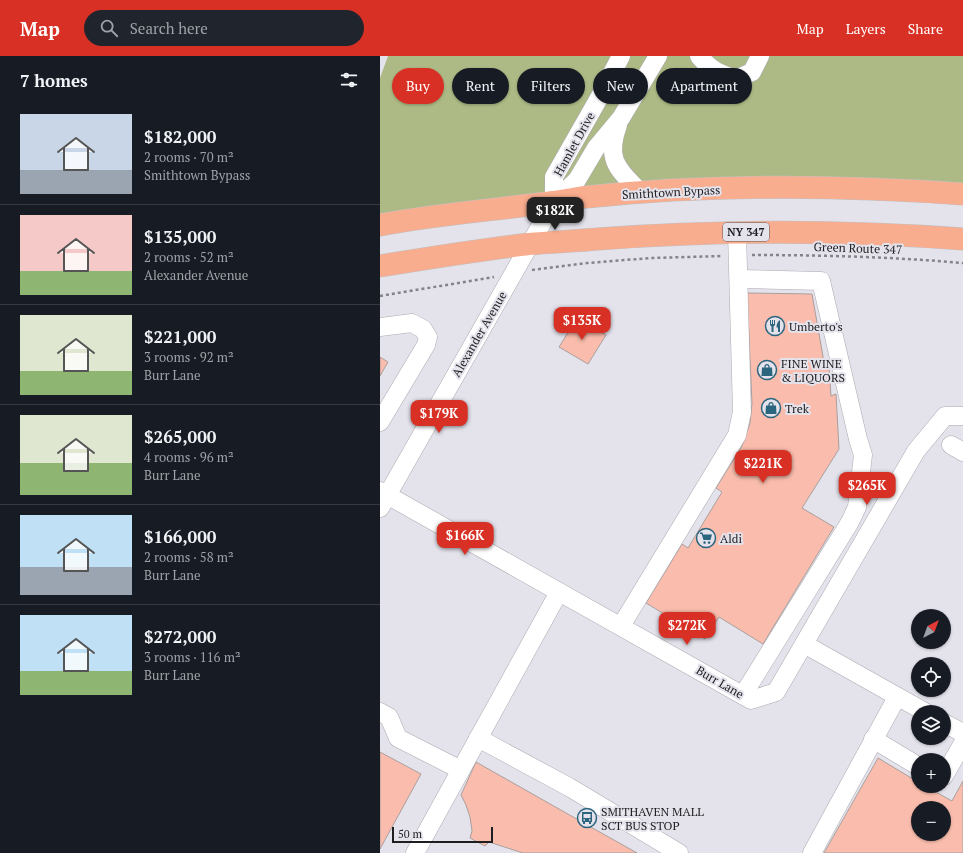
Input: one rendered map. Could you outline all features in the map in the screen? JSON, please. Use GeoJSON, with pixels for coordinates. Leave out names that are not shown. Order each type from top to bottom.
{"type":"FeatureCollection","features":[{"type":"Feature","properties":{"kind":"highway","name":"Smithtown Bypass"},"geometry":{"type":"LineString","coordinates":[[380,225],[435,216],[585,197],[684,190],[794,188],[878,189],[963,194]]}},
{"type":"Feature","properties":{"kind":"highway","name":"NY 347"},"geometry":{"type":"LineString","coordinates":[[380,266],[530,244],[648,235],[737,232],[870,233],[963,239]]}},
{"type":"Feature","properties":{"kind":"street","name":"Hamlet Drive"},"geometry":{"type":"LineString","coordinates":[[554,202],[554,177],[621,56]]}},
{"type":"Feature","properties":{"kind":"street","name":"Hamlet Drive"},"geometry":{"type":"LineString","coordinates":[[554,202],[576,180],[596,148],[621,118],[658,56]]}},
{"type":"Feature","properties":{"kind":"street"},"geometry":{"type":"LineString","coordinates":[[699,56],[714,71],[736,79],[752,72],[760,56]]}},
{"type":"Feature","properties":{"kind":"street"},"geometry":{"type":"LineString","coordinates":[[621,118],[614,138],[614,158],[623,174],[641,193]]}},
{"type":"Feature","properties":{"kind":"street","name":"Alexander Avenue"},"geometry":{"type":"LineString","coordinates":[[382,498],[554,202]]}},
{"type":"Feature","properties":{"kind":"street"},"geometry":{"type":"LineString","coordinates":[[620,626],[738,435],[742,412],[737,232]]}},
{"type":"Feature","properties":{"kind":"street"},"geometry":{"type":"LineString","coordinates":[[739,279],[821,281],[863,455],[858,507],[743,695]]}},
{"type":"Feature","properties":{"kind":"street"},"geometry":{"type":"LineString","coordinates":[[380,327],[412,323],[423,330],[428,337],[426,345],[380,422]]}},
{"type":"Feature","properties":{"kind":"street","name":"Burr Lane"},"geometry":{"type":"LineString","coordinates":[[382,498],[559,592],[751,700],[776,692],[916,451],[946,416],[963,416]]}},
{"type":"Feature","properties":{"kind":"street"},"geometry":{"type":"LineString","coordinates":[[415,853],[559,592]]}},
{"type":"Feature","properties":{"kind":"street"},"geometry":{"type":"LineString","coordinates":[[804,644],[912,705]]}},
{"type":"Feature","properties":{"kind":"street"},"geometry":{"type":"LineString","coordinates":[[812,853],[897,697]]}},
{"type":"Feature","properties":{"kind":"street"},"geometry":{"type":"LineString","coordinates":[[380,712],[389,717],[398,738],[461,770]]}},
{"type":"Feature","properties":{"kind":"street"},"geometry":{"type":"LineString","coordinates":[[951,727],[963,733]]}},
{"type":"Feature","properties":{"kind":"street"},"geometry":{"type":"LineString","coordinates":[[478,738],[569,788],[680,853]]}},
{"type":"Feature","properties":{"kind":"street"},"geometry":{"type":"LineString","coordinates":[[873,739],[911,762]]}},
{"type":"Feature","properties":{"kind":"street"},"geometry":{"type":"LineString","coordinates":[[951,764],[963,743]]}},
{"type":"Feature","properties":{"kind":"path","name":"Green Route 347"},"geometry":{"type":"LineString","coordinates":[[751,255],[895,257],[963,263]]}},
{"type":"Feature","properties":{"kind":"path"},"geometry":{"type":"LineString","coordinates":[[538,268],[651,258],[721,256]]}},
{"type":"Feature","properties":{"kind":"path"},"geometry":{"type":"LineString","coordinates":[[380,296],[461,284]]}},
{"type":"Feature","properties":{"kind":"green space"},"geometry":{"type":"Polygon","coordinates":[[[388,56],[963,56],[963,199],[740,184],[380,222],[380,78],[388,56]]]}},
{"type":"Feature","properties":{"kind":"building"},"geometry":{"type":"Polygon","coordinates":[[[747,293],[812,294],[825,368],[829,367],[831,396],[836,394],[839,449],[802,508],[834,527],[763,644],[719,617],[705,639],[646,603],[682,544],[688,548],[722,492],[716,488],[742,446],[750,423],[752,403],[747,293]]]}},
{"type":"Feature","properties":{"kind":"building"},"geometry":{"type":"Polygon","coordinates":[[[577,318],[606,335],[588,364],[559,347],[577,318]]]}},
{"type":"Feature","properties":{"kind":"building"},"geometry":{"type":"Polygon","coordinates":[[[380,357],[388,362],[380,376],[380,357]]]}},
{"type":"Feature","properties":{"kind":"building"},"geometry":{"type":"Polygon","coordinates":[[[380,752],[421,774],[380,849],[380,752]]]}},
{"type":"Feature","properties":{"kind":"building"},"geometry":{"type":"Polygon","coordinates":[[[878,758],[911,778],[911,793],[938,793],[952,801],[963,781],[963,853],[824,853],[878,758]]]}},
{"type":"Feature","properties":{"kind":"building"},"geometry":{"type":"Polygon","coordinates":[[[476,762],[637,853],[523,853],[489,842],[485,846],[470,838],[472,831],[470,817],[461,795],[476,762]]]}},
{"type":"Feature","properties":{"kind":"place","name":"Umberto's"},"geometry":{"type":"Point","coordinates":[775,326]}},
{"type":"Feature","properties":{"kind":"place","name":"FINE WINE & LIQUORS"},"geometry":{"type":"Point","coordinates":[767,370]}},
{"type":"Feature","properties":{"kind":"place","name":"Trek"},"geometry":{"type":"Point","coordinates":[771,408]}},
{"type":"Feature","properties":{"kind":"place","name":"Aldi"},"geometry":{"type":"Point","coordinates":[706,538]}},
{"type":"Feature","properties":{"kind":"place","name":"SMITHAVEN MALL SCT BUS STOP"},"geometry":{"type":"Point","coordinates":[587,818]}}]}
